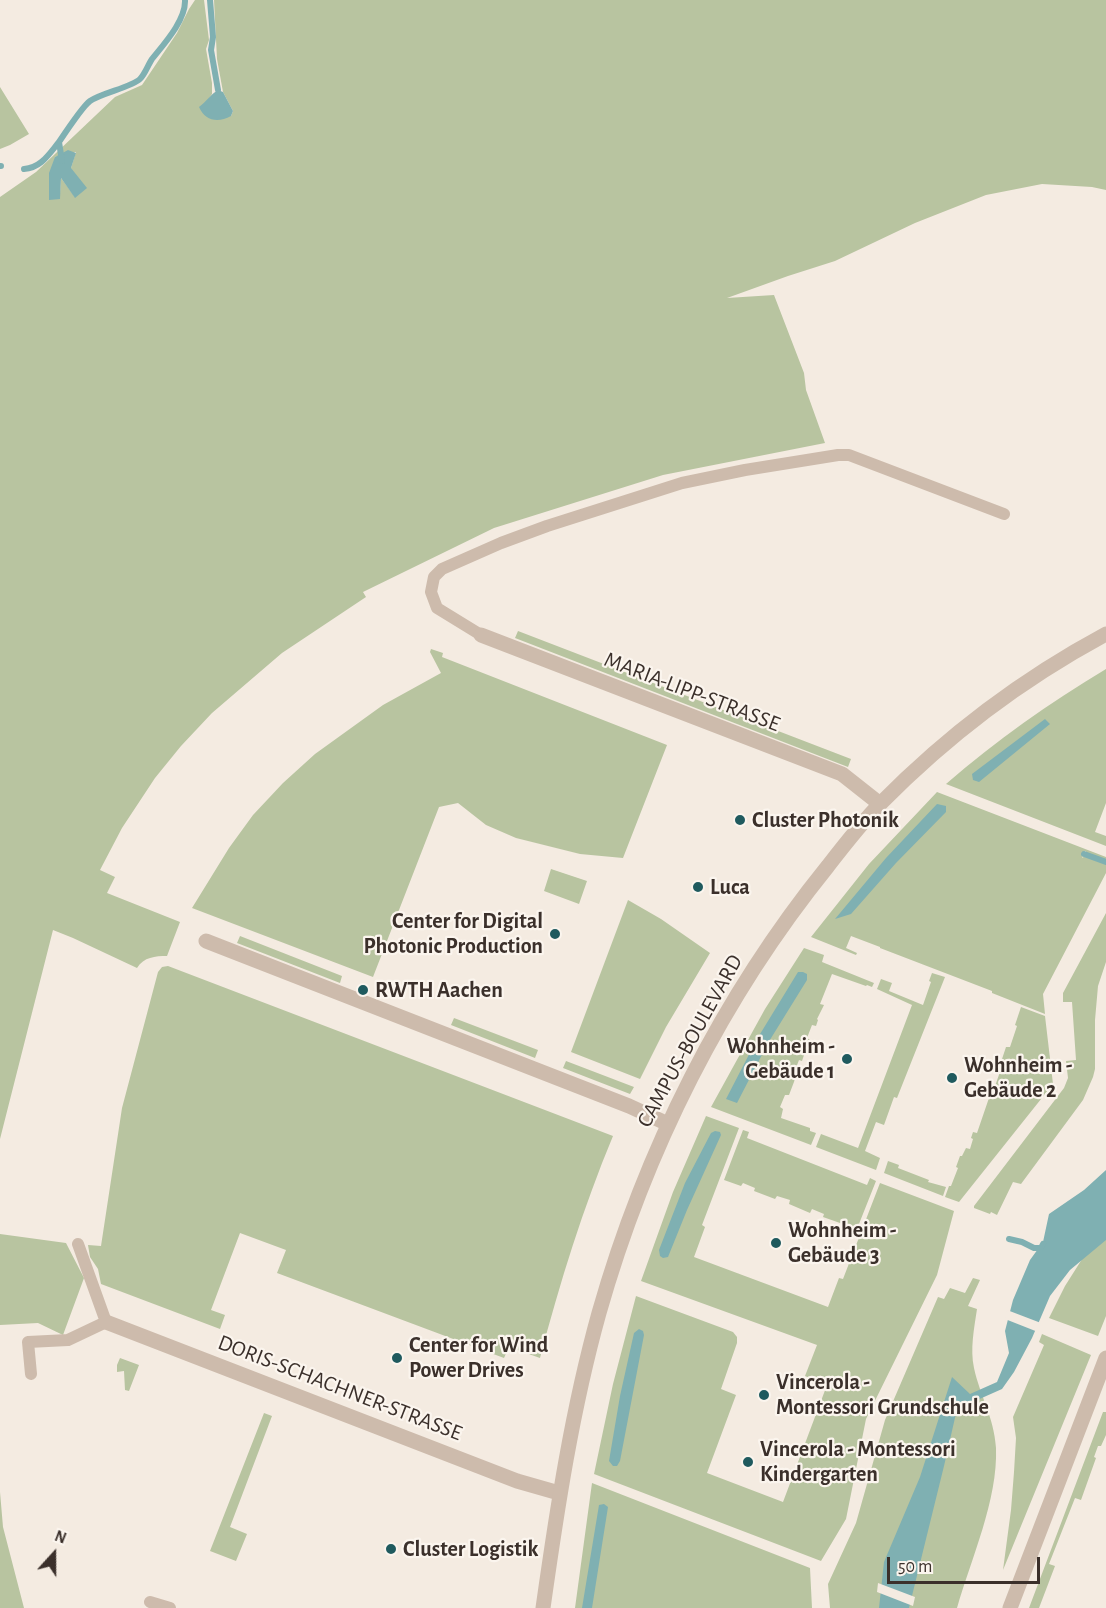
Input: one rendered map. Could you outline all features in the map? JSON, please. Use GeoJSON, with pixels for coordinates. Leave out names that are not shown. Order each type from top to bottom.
{"type":"FeatureCollection","features":[{"type":"Feature","properties":{"kind":"street","name":"CAMPUS-BOULEVARD"},"geometry":{"type":"LineString","coordinates":[[543,1608],[560,1493],[579,1395],[601,1306],[629,1218],[669,1124],[716,1031],[784,922],[844,845],[880,804],[936,752],[982,714],[1025,682],[1106,633]]}},
{"type":"Feature","properties":{"kind":"street","name":"MARIA-LIPP-STRASSE"},"geometry":{"type":"LineString","coordinates":[[481,635],[842,774],[880,804]]}},
{"type":"Feature","properties":{"kind":"street"},"geometry":{"type":"LineString","coordinates":[[206,941],[629,1106],[669,1124]]}},
{"type":"Feature","properties":{"kind":"street","name":"DORIS-SCHACHNER-STRASSE"},"geometry":{"type":"LineString","coordinates":[[106,1322],[517,1481],[560,1493]]}},
{"type":"Feature","properties":{"kind":"street"},"geometry":{"type":"LineString","coordinates":[[1010,1608],[1103,1376],[1106,1358]]}},
{"type":"Feature","properties":{"kind":"lane"},"geometry":{"type":"LineString","coordinates":[[481,635],[437,608],[430,592],[434,577],[442,568],[547,526],[682,483],[745,470],[849,455],[1004,514]]}},
{"type":"Feature","properties":{"kind":"lane"},"geometry":{"type":"LineString","coordinates":[[31,1374],[28,1342],[68,1340],[106,1322],[78,1244]]}},
{"type":"Feature","properties":{"kind":"lane"},"geometry":{"type":"LineString","coordinates":[[150,1602],[170,1608]]}},
{"type":"Feature","properties":{"kind":"green space"},"geometry":{"type":"Polygon","coordinates":[[[195,0],[204,0],[209,40],[206,49],[212,83],[212,94],[207,101],[231,116],[233,111],[223,92],[217,59],[214,0],[1106,0],[1106,190],[1042,184],[986,195],[915,223],[835,261],[727,298],[774,295],[804,373],[806,390],[825,443],[663,475],[494,528],[363,592],[366,597],[282,653],[212,713],[155,778],[122,828],[100,870],[115,877],[107,893],[180,922],[167,956],[150,958],[143,961],[137,968],[53,930],[0,1139],[0,197],[36,172],[115,97],[142,85],[177,33],[195,0]],[[76,152],[55,157],[60,193],[61,178],[75,197],[71,168],[76,152]]]}},
{"type":"Feature","properties":{"kind":"green space"},"geometry":{"type":"Polygon","coordinates":[[[0,87],[29,134],[0,149],[0,87]]]}},
{"type":"Feature","properties":{"kind":"green space"},"geometry":{"type":"Polygon","coordinates":[[[518,631],[851,759],[848,767],[515,638],[518,631]]]}},
{"type":"Feature","properties":{"kind":"green space"},"geometry":{"type":"Polygon","coordinates":[[[431,649],[443,653],[442,657],[667,745],[623,858],[580,854],[516,838],[486,825],[458,803],[439,807],[373,977],[192,908],[229,848],[253,815],[283,783],[315,754],[383,705],[441,673],[430,652],[431,649]]]}},
{"type":"Feature","properties":{"kind":"green space"},"geometry":{"type":"Polygon","coordinates":[[[1106,669],[1106,803],[1095,832],[1106,836],[1106,846],[946,784],[1024,723],[1106,669]]]}},
{"type":"Feature","properties":{"kind":"green space"},"geometry":{"type":"Polygon","coordinates":[[[937,792],[1106,857],[1106,860],[1085,853],[1085,851],[1082,858],[1085,856],[1106,864],[1106,873],[1043,994],[1045,1014],[851,936],[846,948],[857,953],[856,955],[811,937],[869,864],[937,792]]]}},
{"type":"Feature","properties":{"kind":"green space"},"geometry":{"type":"Polygon","coordinates":[[[551,869],[587,881],[579,904],[544,891],[551,869]]]}},
{"type":"Feature","properties":{"kind":"green space"},"geometry":{"type":"Polygon","coordinates":[[[628,900],[661,919],[710,953],[666,1027],[640,1079],[571,1052],[628,900]]]}},
{"type":"Feature","properties":{"kind":"green space"},"geometry":{"type":"Polygon","coordinates":[[[1106,913],[1106,962],[1098,986],[1095,1020],[1095,1069],[1083,1100],[1021,1184],[1013,1182],[997,1215],[974,1208],[1064,1088],[1068,1078],[1066,1061],[1076,1060],[1072,1002],[1063,1002],[1063,993],[1106,913]]]}},
{"type":"Feature","properties":{"kind":"green space"},"geometry":{"type":"Polygon","coordinates":[[[240,936],[342,976],[340,983],[237,943],[240,936]]]}},
{"type":"Feature","properties":{"kind":"green space"},"geometry":{"type":"Polygon","coordinates":[[[804,948],[824,955],[822,962],[874,983],[872,987],[866,986],[832,974],[820,1004],[824,1005],[816,1026],[812,1025],[807,1038],[810,1040],[802,1061],[799,1060],[794,1073],[797,1074],[789,1095],[785,1095],[780,1107],[783,1109],[781,1118],[810,1128],[810,1131],[816,1133],[811,1145],[711,1107],[765,1009],[804,948]]]}},
{"type":"Feature","properties":{"kind":"green space"},"geometry":{"type":"Polygon","coordinates":[[[168,966],[613,1136],[573,1246],[540,1358],[509,1347],[504,1358],[277,1273],[286,1250],[240,1233],[211,1310],[225,1315],[220,1329],[101,1284],[98,1269],[90,1257],[88,1245],[101,1246],[122,1108],[158,972],[162,967],[168,966]]]}},
{"type":"Feature","properties":{"kind":"green space"},"geometry":{"type":"Polygon","coordinates":[[[932,973],[945,977],[897,1098],[894,1097],[884,1125],[876,1122],[865,1151],[880,1158],[876,1170],[816,1147],[821,1134],[858,1148],[912,1005],[877,989],[881,979],[892,983],[889,991],[923,1005],[932,973]]]}},
{"type":"Feature","properties":{"kind":"green space"},"geometry":{"type":"Polygon","coordinates":[[[1021,1007],[1045,1016],[1053,1084],[959,1202],[945,1197],[958,1168],[956,1167],[960,1156],[966,1148],[970,1149],[973,1132],[977,1133],[990,1095],[988,1094],[990,1088],[994,1089],[1006,1047],[1010,1047],[1021,1007]]]}},
{"type":"Feature","properties":{"kind":"green space"},"geometry":{"type":"Polygon","coordinates":[[[454,1018],[538,1050],[535,1058],[451,1025],[454,1018]]]}},
{"type":"Feature","properties":{"kind":"green space"},"geometry":{"type":"Polygon","coordinates":[[[566,1061],[634,1087],[630,1094],[563,1068],[566,1061]]]}},
{"type":"Feature","properties":{"kind":"green space"},"geometry":{"type":"Polygon","coordinates":[[[706,1116],[739,1128],[702,1225],[705,1227],[694,1257],[828,1307],[839,1278],[843,1279],[880,1183],[954,1211],[937,1275],[866,1419],[846,1519],[821,1561],[594,1474],[613,1384],[636,1296],[733,1332],[737,1337],[721,1389],[736,1395],[707,1473],[783,1502],[827,1385],[805,1376],[817,1345],[641,1281],[673,1192],[706,1116]]]}},
{"type":"Feature","properties":{"kind":"green space"},"geometry":{"type":"Polygon","coordinates":[[[743,1130],[749,1132],[747,1138],[867,1185],[870,1178],[876,1181],[857,1229],[823,1217],[824,1214],[812,1209],[810,1213],[789,1204],[790,1200],[777,1196],[775,1199],[754,1191],[755,1188],[743,1183],[741,1186],[724,1180],[743,1130]]]}},
{"type":"Feature","properties":{"kind":"green space"},"geometry":{"type":"Polygon","coordinates":[[[888,1161],[899,1165],[898,1168],[929,1180],[928,1182],[946,1187],[943,1196],[884,1173],[888,1161]]]}},
{"type":"Feature","properties":{"kind":"green space"},"geometry":{"type":"Polygon","coordinates":[[[1106,1230],[1106,1316],[1098,1336],[1049,1318],[1084,1256],[1106,1230]]]}},
{"type":"Feature","properties":{"kind":"green space"},"geometry":{"type":"Polygon","coordinates":[[[0,1234],[66,1243],[84,1278],[63,1335],[38,1323],[0,1325],[0,1234]]]}},
{"type":"Feature","properties":{"kind":"green space"},"geometry":{"type":"Polygon","coordinates":[[[973,1278],[980,1280],[968,1306],[977,1309],[972,1354],[977,1378],[993,1426],[996,1448],[993,1488],[988,1509],[957,1608],[830,1608],[828,1584],[856,1523],[885,1420],[938,1297],[944,1299],[950,1288],[965,1293],[973,1278]]]}},
{"type":"Feature","properties":{"kind":"green space"},"geometry":{"type":"Polygon","coordinates":[[[1042,1334],[1091,1355],[1003,1570],[1014,1472],[1016,1438],[1013,1417],[1044,1345],[1039,1342],[1042,1334]]]}},
{"type":"Feature","properties":{"kind":"green space"},"geometry":{"type":"Polygon","coordinates":[[[120,1358],[139,1365],[129,1391],[125,1390],[124,1371],[117,1372],[120,1358]]]}},
{"type":"Feature","properties":{"kind":"green space"},"geometry":{"type":"Polygon","coordinates":[[[1103,1412],[1106,1412],[1106,1435],[1101,1446],[1098,1446],[1081,1500],[1075,1498],[1049,1564],[1055,1566],[1039,1608],[1029,1608],[1103,1412]]]}},
{"type":"Feature","properties":{"kind":"green space"},"geometry":{"type":"Polygon","coordinates":[[[264,1413],[272,1416],[230,1527],[247,1534],[236,1561],[210,1551],[264,1413]]]}},
{"type":"Feature","properties":{"kind":"green space"},"geometry":{"type":"Polygon","coordinates":[[[592,1483],[810,1568],[812,1608],[575,1608],[592,1483]]]}},
{"type":"Feature","properties":{"kind":"green space"},"geometry":{"type":"Polygon","coordinates":[[[0,1492],[3,1527],[24,1608],[0,1608],[0,1492]]]}},
{"type":"Feature","properties":{"kind":"water"},"geometry":{"type":"Polygon","coordinates":[[[218,90],[223,92],[233,111],[231,116],[221,120],[208,118],[199,107],[218,90]]]}},
{"type":"Feature","properties":{"kind":"water"},"geometry":{"type":"Polygon","coordinates":[[[68,150],[76,153],[71,168],[87,188],[75,198],[61,178],[60,199],[49,200],[49,173],[55,157],[68,150]]]}},
{"type":"Feature","properties":{"kind":"water"},"geometry":{"type":"Polygon","coordinates":[[[1045,719],[1050,724],[979,782],[973,780],[972,774],[1045,719]]]}},
{"type":"Feature","properties":{"kind":"water"},"geometry":{"type":"Polygon","coordinates":[[[937,804],[946,806],[946,812],[896,863],[851,914],[835,919],[886,858],[937,804]]]}},
{"type":"Feature","properties":{"kind":"water"},"geometry":{"type":"Polygon","coordinates":[[[798,972],[807,974],[807,980],[768,1043],[737,1103],[726,1099],[757,1039],[798,972]]]}},
{"type":"Feature","properties":{"kind":"water"},"geometry":{"type":"Polygon","coordinates":[[[720,1132],[721,1135],[668,1257],[663,1258],[659,1250],[685,1183],[711,1133],[720,1132]]]}},
{"type":"Feature","properties":{"kind":"water"},"geometry":{"type":"Polygon","coordinates":[[[1106,1170],[1106,1240],[1070,1270],[1050,1296],[1032,1338],[1002,1389],[957,1409],[909,1608],[879,1608],[884,1562],[920,1477],[952,1377],[970,1394],[997,1382],[1009,1353],[1005,1331],[1013,1300],[1030,1260],[1043,1242],[1049,1214],[1084,1190],[1106,1170]]]}},
{"type":"Feature","properties":{"kind":"water"},"geometry":{"type":"Polygon","coordinates":[[[639,1329],[644,1335],[620,1461],[617,1466],[613,1466],[609,1461],[620,1396],[634,1333],[639,1329]]]}},
{"type":"Feature","properties":{"kind":"water"},"geometry":{"type":"Polygon","coordinates":[[[604,1504],[608,1507],[592,1608],[582,1608],[599,1505],[604,1504]]]}},
{"type":"Feature","properties":{"kind":"pier"},"geometry":{"type":"Polygon","coordinates":[[[1007,1310],[1041,1323],[1038,1332],[1005,1319],[1007,1310]]]}},
{"type":"Feature","properties":{"kind":"pier"},"geometry":{"type":"Polygon","coordinates":[[[878,1583],[915,1597],[913,1606],[877,1592],[878,1583]]]}},
{"type":"Feature","properties":{"kind":"waterway"},"geometry":{"type":"LineString","coordinates":[[62,161],[59,142],[79,114],[95,98],[140,79],[178,24],[185,0]]}},
{"type":"Feature","properties":{"kind":"waterway"},"geometry":{"type":"LineString","coordinates":[[210,0],[213,37],[211,50],[218,90]]}},
{"type":"Feature","properties":{"kind":"waterway"},"geometry":{"type":"LineString","coordinates":[[24,169],[40,163],[59,142]]}},
{"type":"Feature","properties":{"kind":"waterway"},"geometry":{"type":"LineString","coordinates":[[1084,854],[1106,862]]}},
{"type":"Feature","properties":{"kind":"waterway"},"geometry":{"type":"LineString","coordinates":[[1009,1239],[1034,1248],[1041,1248],[1043,1244]]}},
{"type":"Feature","properties":{"kind":"place","name":"Cluster Photonik"},"geometry":{"type":"Point","coordinates":[740,820]}},
{"type":"Feature","properties":{"kind":"place","name":"Luca"},"geometry":{"type":"Point","coordinates":[698,887]}},
{"type":"Feature","properties":{"kind":"place","name":"Center for Digital Photonic Production"},"geometry":{"type":"Point","coordinates":[555,934]}},
{"type":"Feature","properties":{"kind":"place","name":"RWTH Aachen"},"geometry":{"type":"Point","coordinates":[363,990]}},
{"type":"Feature","properties":{"kind":"place","name":"Wohnheim - Gebäude 1"},"geometry":{"type":"Point","coordinates":[847,1059]}},
{"type":"Feature","properties":{"kind":"place","name":"Wohnheim - Gebäude 2"},"geometry":{"type":"Point","coordinates":[952,1078]}},
{"type":"Feature","properties":{"kind":"place","name":"Wohnheim - Gebäude 3"},"geometry":{"type":"Point","coordinates":[776,1243]}},
{"type":"Feature","properties":{"kind":"place","name":"Center for Wind Power Drives"},"geometry":{"type":"Point","coordinates":[397,1358]}},
{"type":"Feature","properties":{"kind":"place","name":"Vincerola - Montessori Grundschule"},"geometry":{"type":"Point","coordinates":[764,1395]}},
{"type":"Feature","properties":{"kind":"place","name":"Vincerola - Montessori Kindergarten"},"geometry":{"type":"Point","coordinates":[748,1462]}},
{"type":"Feature","properties":{"kind":"place","name":"Cluster Logistik"},"geometry":{"type":"Point","coordinates":[391,1549]}}]}
